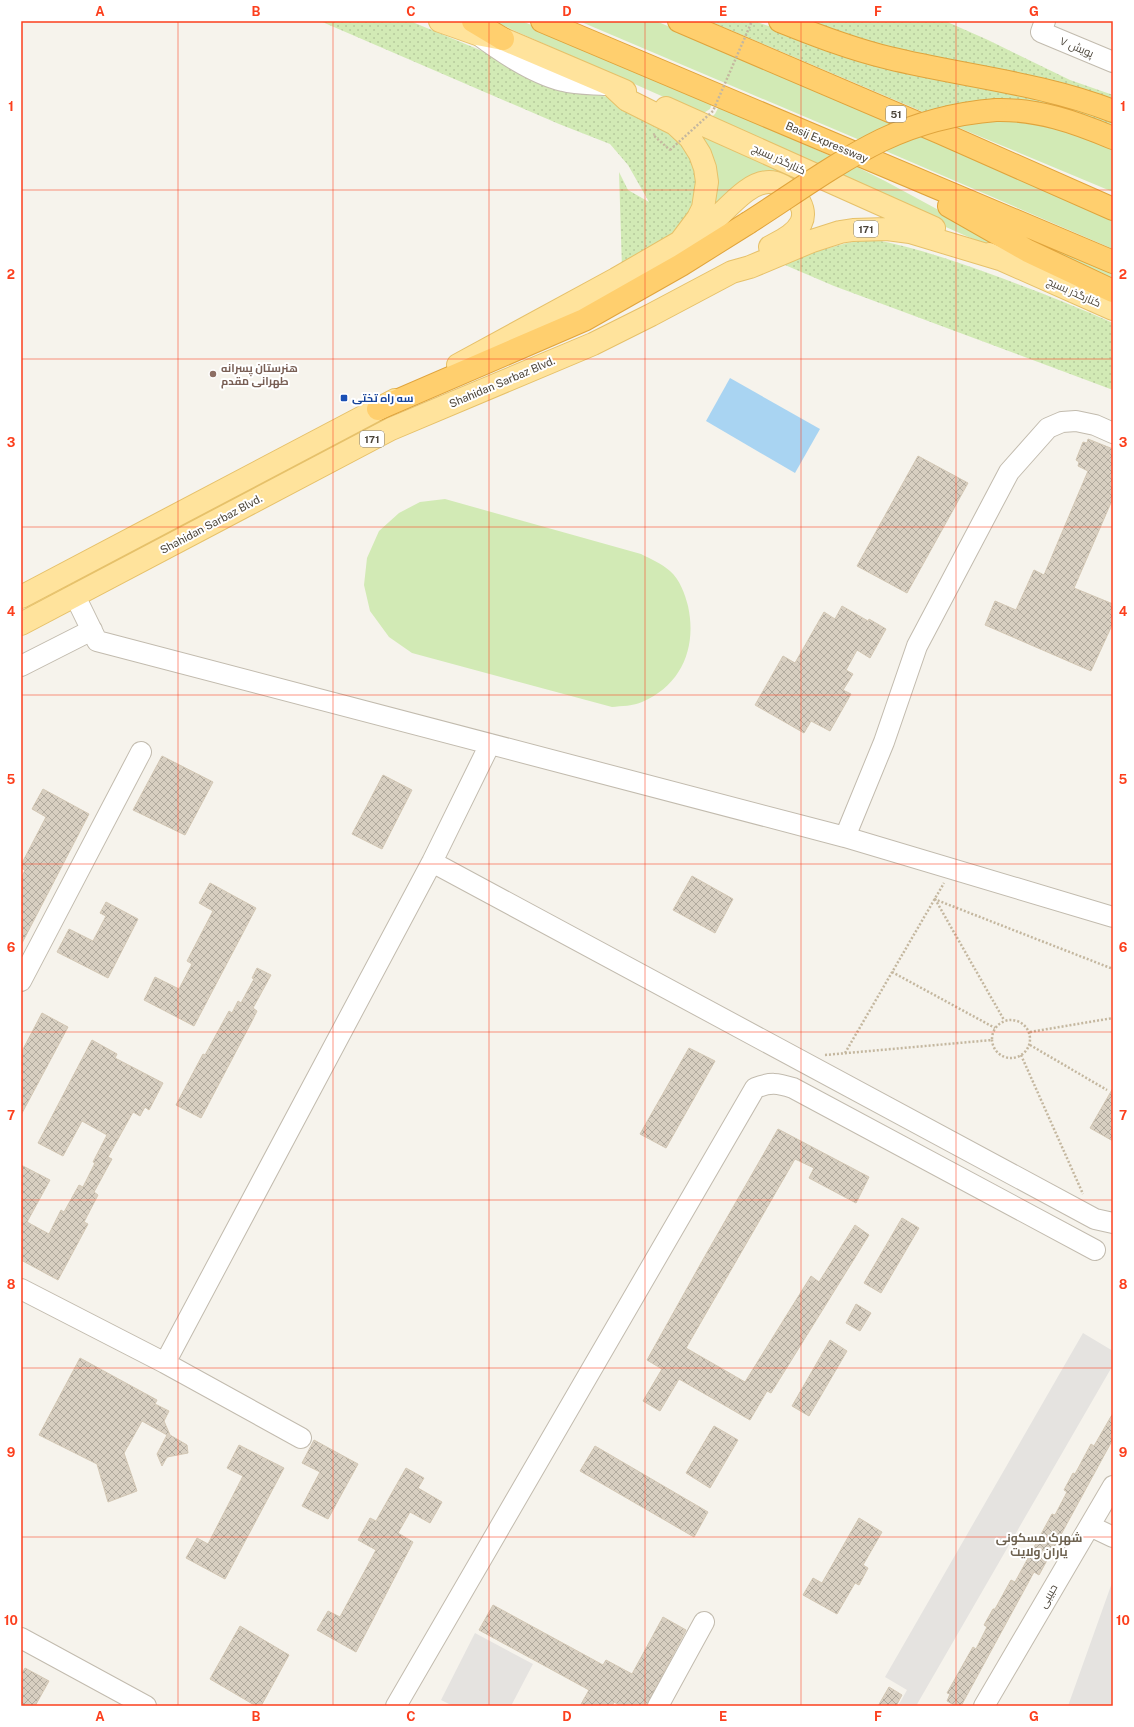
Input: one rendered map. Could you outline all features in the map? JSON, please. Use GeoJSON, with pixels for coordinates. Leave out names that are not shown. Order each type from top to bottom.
{"type":"FeatureCollection","features":[{"type":"Feature","properties":{"kind":"highway","name":"Basij Expressway"},"geometry":{"type":"LineString","coordinates":[[542,21],[1113,262]]}},
{"type":"Feature","properties":{"kind":"highway","name":"51"},"geometry":{"type":"LineString","coordinates":[[679,21],[948,136],[1113,209]]}},
{"type":"Feature","properties":{"kind":"highway"},"geometry":{"type":"LineString","coordinates":[[780,21],[833,41],[888,58],[1043,90],[1094,103],[1113,111]]}},
{"type":"Feature","properties":{"kind":"highway"},"geometry":{"type":"LineString","coordinates":[[475,28],[503,39]]}},
{"type":"Feature","properties":{"kind":"highway"},"geometry":{"type":"LineString","coordinates":[[378,409],[584,320],[662,276],[748,223],[850,157],[883,140],[909,129],[976,111],[1016,109],[1036,112],[1079,123],[1113,138]]}},
{"type":"Feature","properties":{"kind":"highway"},"geometry":{"type":"LineString","coordinates":[[874,161],[913,186],[1028,251],[1113,291]]}},
{"type":"Feature","properties":{"kind":"main road"},"geometry":{"type":"LineString","coordinates":[[440,21],[475,28]]}},
{"type":"Feature","properties":{"kind":"main road","name":"کنارگذر بسیج"},"geometry":{"type":"LineString","coordinates":[[503,39],[705,124],[1113,309]]}},
{"type":"Feature","properties":{"kind":"main road","name":"171"},"geometry":{"type":"LineString","coordinates":[[21,597],[378,409],[616,279],[680,242],[698,218],[703,208],[706,194],[706,175],[700,154],[690,138],[675,124],[627,100],[612,86]]}},
{"type":"Feature","properties":{"kind":"main road"},"geometry":{"type":"LineString","coordinates":[[680,242],[694,237],[708,227],[742,194],[760,183],[778,183],[790,189],[798,200],[803,214],[802,222],[796,231],[741,264],[732,272]]}},
{"type":"Feature","properties":{"kind":"main road","name":"Shahidan Sarbaz Blvd."},"geometry":{"type":"LineString","coordinates":[[21,624],[391,429],[592,344],[732,272],[750,267],[799,246],[840,232],[876,228],[910,232],[1003,260]]}},
{"type":"Feature","properties":{"kind":"street","name":"پویش ۷"},"geometry":{"type":"LineString","coordinates":[[1043,26],[1113,62]]}},
{"type":"Feature","properties":{"kind":"street"},"geometry":{"type":"LineString","coordinates":[[475,28],[503,53],[563,82],[612,86]]}},
{"type":"Feature","properties":{"kind":"street"},"geometry":{"type":"LineString","coordinates":[[845,837],[884,742],[917,646],[1009,472],[1048,428],[1062,422],[1076,421],[1113,433]]}},
{"type":"Feature","properties":{"kind":"street"},"geometry":{"type":"LineString","coordinates":[[75,596],[97,641],[845,837],[1113,917]]}},
{"type":"Feature","properties":{"kind":"street"},"geometry":{"type":"LineString","coordinates":[[21,666],[92,630]]}},
{"type":"Feature","properties":{"kind":"street"},"geometry":{"type":"LineString","coordinates":[[165,1363],[432,862],[490,744]]}},
{"type":"Feature","properties":{"kind":"street"},"geometry":{"type":"LineString","coordinates":[[23,970],[142,752]]}},
{"type":"Feature","properties":{"kind":"street"},"geometry":{"type":"LineString","coordinates":[[432,862],[1104,1221]]}},
{"type":"Feature","properties":{"kind":"street"},"geometry":{"type":"LineString","coordinates":[[396,1706],[755,1088],[767,1083],[779,1083],[793,1088],[1095,1250]]}},
{"type":"Feature","properties":{"kind":"street"},"geometry":{"type":"LineString","coordinates":[[21,1289],[165,1363],[301,1438]]}},
{"type":"Feature","properties":{"kind":"street","name":"حبیبی"},"geometry":{"type":"LineString","coordinates":[[984,1706],[1113,1486]]}},
{"type":"Feature","properties":{"kind":"street"},"geometry":{"type":"LineString","coordinates":[[1090,1526],[1113,1537]]}},
{"type":"Feature","properties":{"kind":"street"},"geometry":{"type":"LineString","coordinates":[[658,1706],[704,1622]]}},
{"type":"Feature","properties":{"kind":"street"},"geometry":{"type":"LineString","coordinates":[[21,1638],[146,1706]]}},
{"type":"Feature","properties":{"kind":"path"},"geometry":{"type":"LineString","coordinates":[[653,135],[670,150],[713,111],[752,21]]}},
{"type":"Feature","properties":{"kind":"path"},"geometry":{"type":"LineString","coordinates":[[845,1053],[952,869]]}},
{"type":"Feature","properties":{"kind":"path"},"geometry":{"type":"LineString","coordinates":[[934,899],[1113,969]]}},
{"type":"Feature","properties":{"kind":"path"},"geometry":{"type":"LineString","coordinates":[[934,899],[1004,1020]]}},
{"type":"Feature","properties":{"kind":"path"},"geometry":{"type":"LineString","coordinates":[[892,972],[995,1028]]}},
{"type":"Feature","properties":{"kind":"path"},"geometry":{"type":"LineString","coordinates":[[1030,1032],[1113,1018]]}},
{"type":"Feature","properties":{"kind":"path"},"geometry":{"type":"LineString","coordinates":[[1004,1020],[1017,1020],[1027,1027],[1030,1032],[1030,1045],[1021,1055],[1015,1058],[1002,1056],[997,1052],[992,1040],[995,1028],[1004,1020]]}},
{"type":"Feature","properties":{"kind":"path"},"geometry":{"type":"LineString","coordinates":[[824,1055],[992,1040]]}},
{"type":"Feature","properties":{"kind":"path"},"geometry":{"type":"LineString","coordinates":[[1030,1045],[1107,1090]]}},
{"type":"Feature","properties":{"kind":"path"},"geometry":{"type":"LineString","coordinates":[[1021,1055],[1104,1221]]}},
{"type":"Feature","properties":{"kind":"green space"},"geometry":{"type":"Polygon","coordinates":[[[320,21],[410,21],[564,85],[607,97],[661,121],[688,142],[701,183],[689,223],[622,269],[619,172],[628,190],[649,202],[628,165],[610,144],[559,124],[320,21]]]}},
{"type":"Feature","properties":{"kind":"green space"},"geometry":{"type":"Polygon","coordinates":[[[493,21],[522,21],[712,103],[710,109],[702,114],[493,21]]]}},
{"type":"Feature","properties":{"kind":"green space"},"geometry":{"type":"Polygon","coordinates":[[[579,21],[656,21],[1113,218],[1113,249],[888,152],[579,21]]]}},
{"type":"Feature","properties":{"kind":"green space"},"geometry":{"type":"Polygon","coordinates":[[[709,21],[754,21],[841,51],[1113,117],[1113,128],[928,114],[709,21]]]}},
{"type":"Feature","properties":{"kind":"green space"},"geometry":{"type":"Polygon","coordinates":[[[804,21],[945,21],[1070,80],[1113,95],[1113,103],[912,55],[804,21]]]}},
{"type":"Feature","properties":{"kind":"green space"},"geometry":{"type":"Polygon","coordinates":[[[719,106],[835,158],[817,170],[707,121],[715,114],[719,106]]]}},
{"type":"Feature","properties":{"kind":"green space"},"geometry":{"type":"Polygon","coordinates":[[[1033,118],[1113,145],[1113,192],[950,124],[1033,118]]]}},
{"type":"Feature","properties":{"kind":"green space"},"geometry":{"type":"Polygon","coordinates":[[[700,128],[804,177],[795,184],[787,178],[715,214],[707,159],[700,128]]]}},
{"type":"Feature","properties":{"kind":"green space"},"geometry":{"type":"Polygon","coordinates":[[[853,165],[885,181],[1079,286],[833,177],[853,165]]]}},
{"type":"Feature","properties":{"kind":"green space"},"geometry":{"type":"Polygon","coordinates":[[[1014,229],[1113,274],[1113,285],[1039,250],[1014,229]]]}},
{"type":"Feature","properties":{"kind":"green space"},"geometry":{"type":"Polygon","coordinates":[[[871,239],[915,249],[971,267],[1050,296],[1113,323],[1113,390],[834,286],[778,262],[847,243],[871,239]]]}},
{"type":"Feature","properties":{"kind":"green space"},"geometry":{"type":"Polygon","coordinates":[[[445,499],[641,554],[667,568],[682,587],[688,606],[690,621],[688,650],[677,675],[656,695],[642,702],[612,707],[412,653],[389,637],[370,611],[364,585],[367,558],[379,531],[399,513],[420,502],[445,499]]]}},
{"type":"Feature","properties":{"kind":"shaded area"},"geometry":{"type":"Polygon","coordinates":[[[1083,1333],[1113,1351],[1113,1365],[916,1706],[898,1706],[907,1690],[885,1677],[1083,1333]]]}},
{"type":"Feature","properties":{"kind":"shaded area"},"geometry":{"type":"Polygon","coordinates":[[[1113,1580],[1113,1703],[1110,1706],[1068,1706],[1113,1580]]]}},
{"type":"Feature","properties":{"kind":"shaded area"},"geometry":{"type":"Polygon","coordinates":[[[475,1633],[533,1664],[511,1706],[453,1706],[441,1700],[475,1633]]]}},
{"type":"Feature","properties":{"kind":"water"},"geometry":{"type":"Polygon","coordinates":[[[730,378],[820,429],[795,473],[706,421],[730,378]]]}},
{"type":"Feature","properties":{"kind":"building"},"geometry":{"type":"Polygon","coordinates":[[[1088,439],[1113,449],[1113,498],[1074,588],[1113,604],[1113,623],[1091,671],[985,625],[995,601],[1016,610],[1034,570],[1044,575],[1088,471],[1078,466],[1079,462],[1076,460],[1083,442],[1087,443],[1088,439]]]}},
{"type":"Feature","properties":{"kind":"building"},"geometry":{"type":"Polygon","coordinates":[[[918,456],[968,483],[907,593],[857,566],[918,456]]]}},
{"type":"Feature","properties":{"kind":"building"},"geometry":{"type":"Polygon","coordinates":[[[842,606],[868,621],[869,619],[886,629],[870,658],[857,650],[846,670],[853,674],[843,690],[851,694],[830,731],[811,721],[804,733],[755,705],[783,656],[795,663],[824,612],[835,619],[842,606]]]}},
{"type":"Feature","properties":{"kind":"building"},"geometry":{"type":"Polygon","coordinates":[[[162,756],[213,782],[185,835],[133,810],[162,756]]]}},
{"type":"Feature","properties":{"kind":"building"},"geometry":{"type":"Polygon","coordinates":[[[383,775],[412,790],[382,849],[352,834],[383,775]]]}},
{"type":"Feature","properties":{"kind":"building"},"geometry":{"type":"Polygon","coordinates":[[[43,789],[89,814],[21,945],[21,879],[25,870],[21,868],[21,865],[46,817],[32,809],[43,789]]]}},
{"type":"Feature","properties":{"kind":"building"},"geometry":{"type":"Polygon","coordinates":[[[692,876],[733,899],[715,933],[673,910],[692,876]]]}},
{"type":"Feature","properties":{"kind":"building"},"geometry":{"type":"Polygon","coordinates":[[[210,883],[256,908],[194,1026],[144,1000],[155,977],[179,989],[192,964],[187,961],[213,911],[199,903],[210,883]]]}},
{"type":"Feature","properties":{"kind":"building"},"geometry":{"type":"Polygon","coordinates":[[[106,902],[138,919],[108,978],[57,952],[69,929],[93,941],[106,916],[100,913],[106,902]]]}},
{"type":"Feature","properties":{"kind":"building"},"geometry":{"type":"Polygon","coordinates":[[[257,968],[271,975],[253,1008],[257,1011],[201,1118],[176,1105],[203,1054],[205,1055],[229,1011],[232,1013],[238,1001],[241,1003],[254,979],[252,978],[257,968]]]}},
{"type":"Feature","properties":{"kind":"building"},"geometry":{"type":"Polygon","coordinates":[[[42,1013],[68,1027],[21,1115],[21,1053],[42,1013]]]}},
{"type":"Feature","properties":{"kind":"building"},"geometry":{"type":"Polygon","coordinates":[[[92,1040],[117,1054],[115,1058],[163,1083],[149,1110],[145,1107],[140,1116],[133,1112],[108,1157],[112,1159],[94,1192],[98,1195],[84,1222],[88,1224],[58,1280],[21,1260],[21,1165],[50,1180],[27,1222],[49,1234],[61,1210],[64,1212],[79,1185],[83,1187],[95,1163],[93,1162],[107,1135],[82,1121],[63,1156],[38,1143],[92,1040]]]}},
{"type":"Feature","properties":{"kind":"building"},"geometry":{"type":"Polygon","coordinates":[[[689,1048],[715,1061],[666,1148],[640,1134],[689,1048]]]}},
{"type":"Feature","properties":{"kind":"building"},"geometry":{"type":"Polygon","coordinates":[[[1113,1088],[1113,1141],[1090,1128],[1113,1088]]]}},
{"type":"Feature","properties":{"kind":"building"},"geometry":{"type":"Polygon","coordinates":[[[778,1129],[869,1177],[856,1203],[809,1178],[814,1168],[795,1159],[686,1348],[745,1382],[811,1276],[819,1282],[855,1225],[869,1235],[771,1393],[767,1391],[750,1420],[679,1379],[660,1411],[643,1401],[662,1369],[647,1360],[778,1129]]]}},
{"type":"Feature","properties":{"kind":"building"},"geometry":{"type":"Polygon","coordinates":[[[902,1218],[919,1228],[881,1293],[864,1283],[902,1218]]]}},
{"type":"Feature","properties":{"kind":"building"},"geometry":{"type":"Polygon","coordinates":[[[856,1304],[871,1313],[860,1331],[846,1323],[856,1304]]]}},
{"type":"Feature","properties":{"kind":"building"},"geometry":{"type":"Polygon","coordinates":[[[830,1340],[847,1351],[809,1416],[792,1406],[830,1340]]]}},
{"type":"Feature","properties":{"kind":"building"},"geometry":{"type":"Polygon","coordinates":[[[80,1358],[157,1400],[155,1404],[169,1411],[164,1421],[170,1435],[187,1445],[188,1453],[167,1457],[162,1466],[157,1454],[167,1435],[142,1421],[124,1453],[137,1491],[108,1502],[97,1464],[39,1435],[80,1358]]]}},
{"type":"Feature","properties":{"kind":"building"},"geometry":{"type":"Polygon","coordinates":[[[1113,1413],[1113,1439],[1039,1575],[1034,1572],[961,1706],[956,1706],[947,1701],[950,1694],[947,1693],[973,1647],[976,1649],[987,1627],[984,1625],[993,1609],[995,1609],[1011,1580],[1015,1582],[1052,1514],[1055,1515],[1067,1492],[1064,1490],[1073,1473],[1075,1474],[1091,1444],[1094,1446],[1113,1413]]]}},
{"type":"Feature","properties":{"kind":"building"},"geometry":{"type":"Polygon","coordinates":[[[714,1426],[738,1440],[710,1488],[686,1473],[714,1426]]]}},
{"type":"Feature","properties":{"kind":"building"},"geometry":{"type":"Polygon","coordinates":[[[314,1440],[358,1464],[328,1519],[302,1506],[320,1472],[302,1463],[314,1440]]]}},
{"type":"Feature","properties":{"kind":"building"},"geometry":{"type":"Polygon","coordinates":[[[239,1445],[284,1468],[225,1579],[186,1558],[197,1538],[208,1544],[243,1476],[227,1468],[239,1445]]]}},
{"type":"Feature","properties":{"kind":"building"},"geometry":{"type":"Polygon","coordinates":[[[595,1446],[708,1512],[694,1537],[580,1471],[595,1446]]]}},
{"type":"Feature","properties":{"kind":"building"},"geometry":{"type":"Polygon","coordinates":[[[406,1468],[424,1478],[418,1488],[442,1502],[430,1523],[410,1512],[398,1533],[413,1542],[356,1652],[317,1630],[328,1611],[340,1617],[376,1550],[358,1540],[370,1518],[376,1521],[406,1468]]]}},
{"type":"Feature","properties":{"kind":"building"},"geometry":{"type":"Polygon","coordinates":[[[859,1518],[882,1532],[863,1565],[868,1568],[859,1585],[855,1583],[837,1614],[803,1595],[813,1578],[822,1583],[859,1518]]]}},
{"type":"Feature","properties":{"kind":"building"},"geometry":{"type":"Polygon","coordinates":[[[493,1605],[603,1665],[606,1660],[632,1674],[663,1617],[686,1630],[646,1706],[621,1706],[614,1702],[612,1706],[580,1706],[589,1690],[479,1630],[493,1605]]]}},
{"type":"Feature","properties":{"kind":"building"},"geometry":{"type":"Polygon","coordinates":[[[240,1626],[289,1655],[261,1706],[256,1706],[210,1679],[240,1626]]]}},
{"type":"Feature","properties":{"kind":"building"},"geometry":{"type":"Polygon","coordinates":[[[25,1668],[49,1681],[35,1706],[21,1706],[21,1675],[25,1668]]]}},
{"type":"Feature","properties":{"kind":"building"},"geometry":{"type":"Polygon","coordinates":[[[889,1687],[902,1695],[896,1706],[878,1706],[889,1687]]]}},
{"type":"Feature","properties":{"kind":"place","name":"هنرستان پسرانه طهرانی مقدم"},"geometry":{"type":"Point","coordinates":[213,374]}},
{"type":"Feature","properties":{"kind":"place","name":"سه راه تختی"},"geometry":{"type":"Point","coordinates":[344,398]}},
{"type":"Feature","properties":{"kind":"district","name":"شهرک مسکونی یاران ولایت"},"geometry":{"type":"Point","coordinates":[1039,1545]}}]}
